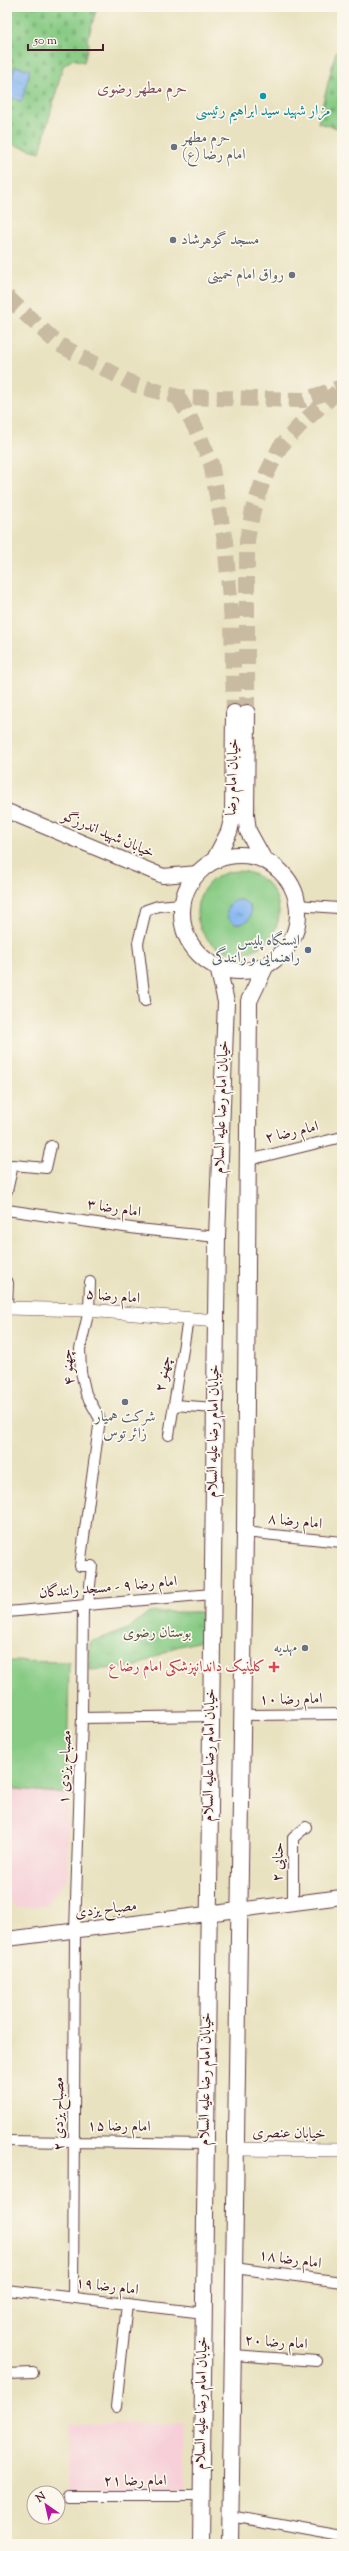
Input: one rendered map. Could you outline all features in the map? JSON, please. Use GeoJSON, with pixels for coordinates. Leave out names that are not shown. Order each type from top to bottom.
{"type":"FeatureCollection","features":[{"type":"Feature","properties":{"kind":"main road","name":"خیابان امام رضا"},"geometry":{"type":"LineString","coordinates":[[214,861],[229,832],[233,815],[241,713],[246,820],[248,831],[264,860]]}},
{"type":"Feature","properties":{"kind":"main road","name":"خیابان شهید اندرزگو"},"geometry":{"type":"LineString","coordinates":[[7,812],[164,876],[198,873]]}},
{"type":"Feature","properties":{"kind":"main road"},"geometry":{"type":"LineString","coordinates":[[248,855],[264,860],[280,871],[292,886],[297,905],[297,923],[291,940],[280,954],[266,965],[248,970],[233,971],[218,967],[203,957],[191,943],[183,926],[182,904],[188,887],[198,873],[214,861],[231,856],[248,855]]}},
{"type":"Feature","properties":{"kind":"main road","name":"خیابان امام رضا علیه السلام"},"geometry":{"type":"LineString","coordinates":[[230,2544],[235,2149],[240,1910],[241,1714],[245,1532],[249,1001],[266,965]]}},
{"type":"Feature","properties":{"kind":"main road","name":"خیابان امام رضا علیه السلام"},"geometry":{"type":"LineString","coordinates":[[201,2544],[217,1237],[226,1002],[218,967]]}},
{"type":"Feature","properties":{"kind":"main road","name":"مصباح یزدی"},"geometry":{"type":"LineString","coordinates":[[7,1939],[342,1897]]}},
{"type":"Feature","properties":{"kind":"street"},"geometry":{"type":"LineString","coordinates":[[145,1001],[138,943],[146,910],[158,906],[182,904]]}},
{"type":"Feature","properties":{"kind":"street"},"geometry":{"type":"LineString","coordinates":[[297,905],[338,908],[342,906]]}},
{"type":"Feature","properties":{"kind":"street","name":"امام رضا ۲"},"geometry":{"type":"LineString","coordinates":[[249,1160],[342,1137]]}},
{"type":"Feature","properties":{"kind":"street"},"geometry":{"type":"LineString","coordinates":[[7,1191],[13,1165],[46,1168],[50,1146]]}},
{"type":"Feature","properties":{"kind":"street","name":"امام رضا ۳"},"geometry":{"type":"LineString","coordinates":[[7,1210],[138,1229],[217,1237]]}},
{"type":"Feature","properties":{"kind":"street","name":"چهنو ۴"},"geometry":{"type":"LineString","coordinates":[[90,1282],[88,1310],[80,1349],[81,1372],[86,1394],[100,1419]]}},
{"type":"Feature","properties":{"kind":"street"},"geometry":{"type":"LineString","coordinates":[[7,1304],[8,1283]]}},
{"type":"Feature","properties":{"kind":"street","name":"امام رضا ۵"},"geometry":{"type":"LineString","coordinates":[[7,1308],[88,1310],[216,1321]]}},
{"type":"Feature","properties":{"kind":"street","name":"چهنو ۲"},"geometry":{"type":"LineString","coordinates":[[169,1435],[188,1319]]}},
{"type":"Feature","properties":{"kind":"street"},"geometry":{"type":"LineString","coordinates":[[174,1405],[215,1408]]}},
{"type":"Feature","properties":{"kind":"street","name":"مصباح یزدی ۱"},"geometry":{"type":"LineString","coordinates":[[75,1931],[86,1605],[92,1566],[80,1566],[100,1419]]}},
{"type":"Feature","properties":{"kind":"street","name":"امام رضا ۸"},"geometry":{"type":"LineString","coordinates":[[245,1532],[342,1542]]}},
{"type":"Feature","properties":{"kind":"street","name":"امام رضا ۹ - مسجد رانندگان"},"geometry":{"type":"LineString","coordinates":[[7,1612],[212,1594]]}},
{"type":"Feature","properties":{"kind":"street","name":"امام رضا ۱۰"},"geometry":{"type":"LineString","coordinates":[[241,1714],[342,1714]]}},
{"type":"Feature","properties":{"kind":"street"},"geometry":{"type":"LineString","coordinates":[[82,1718],[211,1716]]}},
{"type":"Feature","properties":{"kind":"street","name":"حنایی ۲"},"geometry":{"type":"LineString","coordinates":[[293,1904],[292,1838],[306,1827]]}},
{"type":"Feature","properties":{"kind":"street","name":"مصباح یزدی ۲"},"geometry":{"type":"LineString","coordinates":[[74,2298],[75,1931]]}},
{"type":"Feature","properties":{"kind":"street","name":"امام رضا ۱۵"},"geometry":{"type":"LineString","coordinates":[[7,2141],[206,2144]]}},
{"type":"Feature","properties":{"kind":"street","name":"خیابان عنصری"},"geometry":{"type":"LineString","coordinates":[[235,2149],[342,2150]]}},
{"type":"Feature","properties":{"kind":"street","name":"امام رضا ۱۸"},"geometry":{"type":"LineString","coordinates":[[234,2268],[342,2282]]}},
{"type":"Feature","properties":{"kind":"street","name":"امام رضا ۱۹"},"geometry":{"type":"LineString","coordinates":[[7,2290],[204,2313]]}},
{"type":"Feature","properties":{"kind":"street"},"geometry":{"type":"LineString","coordinates":[[116,2407],[127,2304]]}},
{"type":"Feature","properties":{"kind":"street","name":"امام رضا ۲۰"},"geometry":{"type":"LineString","coordinates":[[233,2355],[317,2360]]}},
{"type":"Feature","properties":{"kind":"street"},"geometry":{"type":"LineString","coordinates":[[7,2374],[33,2373]]}},
{"type":"Feature","properties":{"kind":"street","name":"امام رضا ۲۱"},"geometry":{"type":"LineString","coordinates":[[68,2496],[201,2496]]}},
{"type":"Feature","properties":{"kind":"street"},"geometry":{"type":"LineString","coordinates":[[230,2516],[342,2536]]}},
{"type":"Feature","properties":{"kind":"shaded area"},"geometry":{"type":"Polygon","coordinates":[[[7,1788],[67,1794],[68,1876],[46,1906],[17,1908],[7,1899],[7,1788]]]}},
{"type":"Feature","properties":{"kind":"shaded area"},"geometry":{"type":"Polygon","coordinates":[[[69,2423],[185,2425],[184,2493],[68,2491],[69,2423]]]}},
{"type":"Feature","properties":{"kind":"green space"},"geometry":{"type":"Polygon","coordinates":[[[7,7],[97,7],[87,41],[89,43],[84,62],[73,59],[63,66],[40,152],[7,143],[7,7]]]}},
{"type":"Feature","properties":{"kind":"green space"},"geometry":{"type":"Polygon","coordinates":[[[336,51],[342,53],[342,129],[318,123],[336,51]]]}},
{"type":"Feature","properties":{"kind":"green space"},"geometry":{"type":"Polygon","coordinates":[[[238,871],[254,874],[267,883],[276,896],[279,912],[276,928],[267,941],[254,950],[238,953],[222,950],[209,941],[200,928],[197,912],[200,896],[209,883],[222,874],[238,871]]]}},
{"type":"Feature","properties":{"kind":"green space","name":"بوستان رضوی"},"geometry":{"type":"Polygon","coordinates":[[[149,1612],[202,1612],[201,1641],[176,1647],[135,1667],[89,1670],[90,1642],[126,1630],[149,1612]]]}},
{"type":"Feature","properties":{"kind":"green space"},"geometry":{"type":"Polygon","coordinates":[[[7,1661],[69,1662],[67,1794],[7,1788],[7,1661]]]}},
{"type":"Feature","properties":{"kind":"water"},"geometry":{"type":"Polygon","coordinates":[[[15,66],[30,70],[22,101],[7,97],[15,66]]]}},
{"type":"Feature","properties":{"kind":"water"},"geometry":{"type":"Polygon","coordinates":[[[239,900],[248,903],[251,912],[248,921],[239,924],[230,921],[227,912],[230,903],[239,900]]]}},
{"type":"Feature","properties":{"kind":"tunnel"},"geometry":{"type":"LineString","coordinates":[[7,297],[58,344],[135,385],[178,397],[304,400],[342,387]]}},
{"type":"Feature","properties":{"kind":"tunnel"},"geometry":{"type":"LineString","coordinates":[[247,713],[247,540],[253,510],[263,481],[280,447],[303,422],[337,392]]}},
{"type":"Feature","properties":{"kind":"tunnel"},"geometry":{"type":"LineString","coordinates":[[178,397],[197,431],[211,463],[225,541],[232,622],[234,713]]}},
{"type":"Feature","properties":{"kind":"place","name":"مزار شهید سید ابراهیم رئیسی"},"geometry":{"type":"Point","coordinates":[263,96]}},
{"type":"Feature","properties":{"kind":"place","name":"حرم مطهر امام رضا (ع)"},"geometry":{"type":"Point","coordinates":[174,147]}},
{"type":"Feature","properties":{"kind":"place","name":"مسجد گوهرشاد"},"geometry":{"type":"Point","coordinates":[173,240]}},
{"type":"Feature","properties":{"kind":"place","name":"رواق امام خمینی"},"geometry":{"type":"Point","coordinates":[292,275]}},
{"type":"Feature","properties":{"kind":"place","name":"ایستگاه پلیس راهنمایی و رانندگی"},"geometry":{"type":"Point","coordinates":[308,950]}},
{"type":"Feature","properties":{"kind":"place","name":"شرکت همیار زائر توس"},"geometry":{"type":"Point","coordinates":[125,1402]}},
{"type":"Feature","properties":{"kind":"place","name":"مهدیه"},"geometry":{"type":"Point","coordinates":[305,1648]}},
{"type":"Feature","properties":{"kind":"place","name":"کلینیک داندانپزشکى امام رضا ع"},"geometry":{"type":"Point","coordinates":[274,1667]}},
{"type":"Feature","properties":{"kind":"district","name":"حرم مطهر رضوی"},"geometry":{"type":"Point","coordinates":[142,89]}}]}
